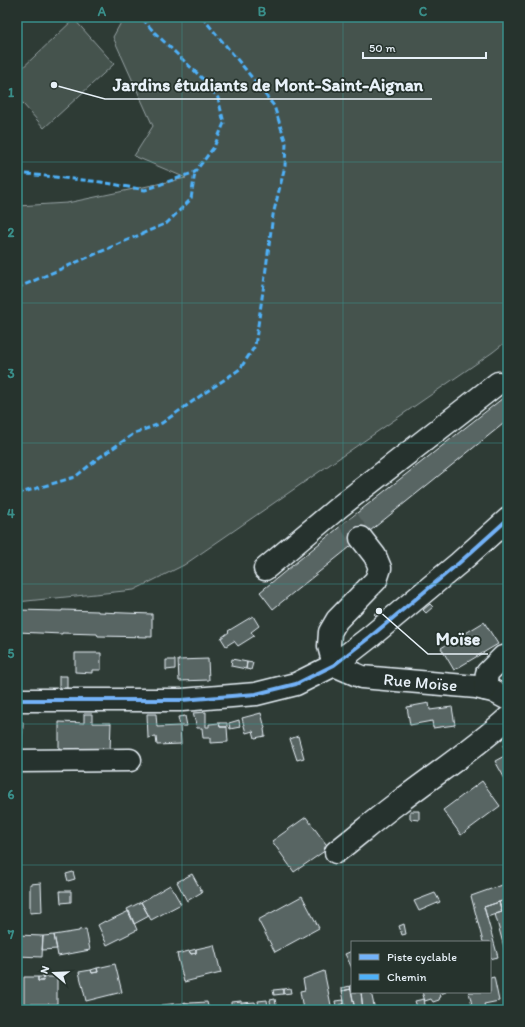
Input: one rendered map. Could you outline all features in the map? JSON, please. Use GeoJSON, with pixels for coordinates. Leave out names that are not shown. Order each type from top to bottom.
{"type":"FeatureCollection","features":[{"type":"Feature","properties":{"kind":"street"},"geometry":{"type":"LineString","coordinates":[[265,569],[343,514],[498,383]]}},
{"type":"Feature","properties":{"kind":"street"},"geometry":{"type":"LineString","coordinates":[[17,700],[182,700],[256,694],[296,684],[334,665],[370,637],[459,563],[508,519]]}},
{"type":"Feature","properties":{"kind":"street"},"geometry":{"type":"LineString","coordinates":[[334,665],[328,646],[330,632],[337,620],[376,580],[380,568],[375,556],[361,538]]}},
{"type":"Feature","properties":{"kind":"street"},"geometry":{"type":"LineString","coordinates":[[486,689],[487,673],[503,657]]}},
{"type":"Feature","properties":{"kind":"street","name":"Rue Moïse"},"geometry":{"type":"LineString","coordinates":[[334,665],[362,678],[476,687],[493,691],[508,699]]}},
{"type":"Feature","properties":{"kind":"street"},"geometry":{"type":"LineString","coordinates":[[336,852],[398,802],[471,749],[508,718]]}},
{"type":"Feature","properties":{"kind":"street"},"geometry":{"type":"LineString","coordinates":[[17,761],[130,760]]}},
{"type":"Feature","properties":{"kind":"shaded area"},"geometry":{"type":"Polygon","coordinates":[[[124,17],[508,17],[508,340],[493,352],[184,565],[134,590],[17,602],[17,206],[67,203],[186,178],[134,156],[153,126],[113,37],[124,17]]]}},
{"type":"Feature","properties":{"kind":"shaded area"},"geometry":{"type":"Polygon","coordinates":[[[74,19],[114,64],[44,128],[17,97],[17,73],[74,19]]]}},
{"type":"Feature","properties":{"kind":"building"},"geometry":{"type":"Polygon","coordinates":[[[508,394],[508,420],[273,609],[260,592],[348,520],[508,394]]]}},
{"type":"Feature","properties":{"kind":"building"},"geometry":{"type":"Polygon","coordinates":[[[430,604],[433,607],[426,613],[423,610],[430,604]]]}},
{"type":"Feature","properties":{"kind":"building"},"geometry":{"type":"Polygon","coordinates":[[[381,608],[384,612],[377,617],[374,614],[381,608]]]}},
{"type":"Feature","properties":{"kind":"building"},"geometry":{"type":"Polygon","coordinates":[[[17,610],[98,611],[152,614],[152,637],[17,632],[17,610]]]}},
{"type":"Feature","properties":{"kind":"building"},"geometry":{"type":"Polygon","coordinates":[[[253,616],[259,626],[251,632],[254,636],[238,646],[234,641],[226,646],[221,638],[229,632],[228,631],[253,616]]]}},
{"type":"Feature","properties":{"kind":"building"},"geometry":{"type":"Polygon","coordinates":[[[484,622],[498,644],[454,670],[441,648],[484,622]]]}},
{"type":"Feature","properties":{"kind":"building"},"geometry":{"type":"Polygon","coordinates":[[[75,653],[101,653],[101,670],[92,670],[92,673],[75,672],[75,653]]]}},
{"type":"Feature","properties":{"kind":"building"},"geometry":{"type":"Polygon","coordinates":[[[208,659],[209,680],[179,681],[178,660],[208,659]]]}},
{"type":"Feature","properties":{"kind":"building"},"geometry":{"type":"Polygon","coordinates":[[[232,659],[247,662],[246,669],[231,666],[232,659]]]}},
{"type":"Feature","properties":{"kind":"building"},"geometry":{"type":"Polygon","coordinates":[[[166,660],[175,660],[175,669],[166,670],[166,660]]]}},
{"type":"Feature","properties":{"kind":"building"},"geometry":{"type":"Polygon","coordinates":[[[247,662],[253,663],[251,670],[246,669],[247,662]]]}},
{"type":"Feature","properties":{"kind":"building"},"geometry":{"type":"Polygon","coordinates":[[[59,676],[67,676],[67,689],[59,689],[59,676]]]}},
{"type":"Feature","properties":{"kind":"building"},"geometry":{"type":"Polygon","coordinates":[[[429,703],[430,710],[452,707],[455,725],[433,728],[432,721],[410,725],[407,707],[429,703]]]}},
{"type":"Feature","properties":{"kind":"building"},"geometry":{"type":"Polygon","coordinates":[[[206,712],[206,727],[209,727],[209,724],[219,723],[220,727],[227,727],[228,742],[210,743],[210,738],[203,738],[202,728],[197,728],[193,713],[206,712]]]}},
{"type":"Feature","properties":{"kind":"building"},"geometry":{"type":"Polygon","coordinates":[[[261,713],[265,728],[265,736],[255,738],[253,731],[246,733],[242,718],[261,713]]]}},
{"type":"Feature","properties":{"kind":"building"},"geometry":{"type":"Polygon","coordinates":[[[84,714],[92,714],[92,723],[111,723],[110,751],[59,750],[59,722],[84,723],[84,714]]]}},
{"type":"Feature","properties":{"kind":"building"},"geometry":{"type":"Polygon","coordinates":[[[147,714],[156,714],[157,727],[180,726],[181,744],[157,745],[156,737],[148,738],[147,714]]]}},
{"type":"Feature","properties":{"kind":"building"},"geometry":{"type":"Polygon","coordinates":[[[185,716],[187,726],[180,726],[178,717],[185,716]]]}},
{"type":"Feature","properties":{"kind":"building"},"geometry":{"type":"Polygon","coordinates":[[[239,720],[240,727],[230,729],[229,723],[239,720]]]}},
{"type":"Feature","properties":{"kind":"building"},"geometry":{"type":"Polygon","coordinates":[[[17,722],[23,722],[22,750],[17,750],[17,722]]]}},
{"type":"Feature","properties":{"kind":"building"},"geometry":{"type":"Polygon","coordinates":[[[219,723],[227,723],[227,727],[220,727],[219,723]]]}},
{"type":"Feature","properties":{"kind":"building"},"geometry":{"type":"Polygon","coordinates":[[[298,736],[304,758],[297,760],[290,739],[298,736]]]}},
{"type":"Feature","properties":{"kind":"building"},"geometry":{"type":"Polygon","coordinates":[[[508,744],[508,754],[503,746],[508,744]]]}},
{"type":"Feature","properties":{"kind":"building"},"geometry":{"type":"Polygon","coordinates":[[[508,754],[508,778],[505,779],[495,761],[508,754]]]}},
{"type":"Feature","properties":{"kind":"building"},"geometry":{"type":"Polygon","coordinates":[[[482,781],[500,806],[461,835],[443,810],[482,781]]]}},
{"type":"Feature","properties":{"kind":"building"},"geometry":{"type":"Polygon","coordinates":[[[410,811],[419,811],[419,820],[410,819],[410,811]]]}},
{"type":"Feature","properties":{"kind":"building"},"geometry":{"type":"Polygon","coordinates":[[[306,817],[329,848],[294,872],[272,841],[306,817]]]}},
{"type":"Feature","properties":{"kind":"building"},"geometry":{"type":"Polygon","coordinates":[[[73,872],[75,879],[68,881],[66,874],[73,872]]]}},
{"type":"Feature","properties":{"kind":"building"},"geometry":{"type":"Polygon","coordinates":[[[192,874],[202,892],[187,901],[177,882],[192,874]]]}},
{"type":"Feature","properties":{"kind":"building"},"geometry":{"type":"Polygon","coordinates":[[[41,883],[42,912],[30,913],[30,884],[41,883]]]}},
{"type":"Feature","properties":{"kind":"building"},"geometry":{"type":"Polygon","coordinates":[[[508,883],[508,899],[484,907],[498,957],[491,959],[491,941],[483,941],[471,896],[508,883]]]}},
{"type":"Feature","properties":{"kind":"building"},"geometry":{"type":"Polygon","coordinates":[[[170,885],[181,904],[151,920],[141,902],[170,885]]]}},
{"type":"Feature","properties":{"kind":"building"},"geometry":{"type":"Polygon","coordinates":[[[60,891],[71,891],[71,902],[61,903],[60,891]]]}},
{"type":"Feature","properties":{"kind":"building"},"geometry":{"type":"Polygon","coordinates":[[[435,893],[440,902],[419,911],[414,901],[435,893]]]}},
{"type":"Feature","properties":{"kind":"building"},"geometry":{"type":"Polygon","coordinates":[[[302,896],[319,928],[275,952],[258,920],[302,896]]]}},
{"type":"Feature","properties":{"kind":"building"},"geometry":{"type":"Polygon","coordinates":[[[508,899],[507,958],[495,914],[502,912],[499,902],[508,899]]]}},
{"type":"Feature","properties":{"kind":"building"},"geometry":{"type":"Polygon","coordinates":[[[141,902],[149,916],[134,924],[127,909],[141,902]]]}},
{"type":"Feature","properties":{"kind":"building"},"geometry":{"type":"Polygon","coordinates":[[[499,902],[502,912],[487,917],[484,907],[499,902]]]}},
{"type":"Feature","properties":{"kind":"building"},"geometry":{"type":"Polygon","coordinates":[[[129,911],[137,930],[107,945],[98,925],[129,911]]]}},
{"type":"Feature","properties":{"kind":"building"},"geometry":{"type":"Polygon","coordinates":[[[404,924],[406,934],[402,935],[399,926],[404,924]]]}},
{"type":"Feature","properties":{"kind":"building"},"geometry":{"type":"Polygon","coordinates":[[[86,929],[90,950],[58,956],[54,935],[86,929]]]}},
{"type":"Feature","properties":{"kind":"building"},"geometry":{"type":"Polygon","coordinates":[[[17,935],[43,936],[42,957],[17,956],[17,935]]]}},
{"type":"Feature","properties":{"kind":"building"},"geometry":{"type":"Polygon","coordinates":[[[54,935],[57,949],[42,950],[43,936],[54,935]]]}},
{"type":"Feature","properties":{"kind":"building"},"geometry":{"type":"Polygon","coordinates":[[[214,945],[221,973],[184,982],[177,954],[189,951],[191,954],[196,953],[196,949],[214,945]]]}},
{"type":"Feature","properties":{"kind":"building"},"geometry":{"type":"Polygon","coordinates":[[[196,949],[196,953],[191,954],[189,951],[196,949]]]}},
{"type":"Feature","properties":{"kind":"building"},"geometry":{"type":"Polygon","coordinates":[[[351,951],[351,966],[345,954],[351,951]]]}},
{"type":"Feature","properties":{"kind":"building"},"geometry":{"type":"Polygon","coordinates":[[[115,964],[122,992],[86,1001],[79,972],[91,970],[92,973],[98,972],[97,968],[115,964]]]}},
{"type":"Feature","properties":{"kind":"building"},"geometry":{"type":"Polygon","coordinates":[[[97,968],[98,972],[92,973],[91,970],[97,968]]]}},
{"type":"Feature","properties":{"kind":"building"},"geometry":{"type":"Polygon","coordinates":[[[324,971],[332,1010],[303,1010],[300,991],[305,990],[303,979],[324,971]]]}},
{"type":"Feature","properties":{"kind":"building"},"geometry":{"type":"Polygon","coordinates":[[[24,977],[38,977],[38,981],[43,981],[44,977],[57,977],[57,1004],[24,1004],[24,977]]]}},
{"type":"Feature","properties":{"kind":"building"},"geometry":{"type":"Polygon","coordinates":[[[38,977],[44,977],[43,981],[38,981],[38,977]]]}},
{"type":"Feature","properties":{"kind":"building"},"geometry":{"type":"Polygon","coordinates":[[[494,977],[499,1001],[484,1004],[485,1007],[473,1009],[469,993],[491,993],[491,978],[494,977]]]}},
{"type":"Feature","properties":{"kind":"building"},"geometry":{"type":"Polygon","coordinates":[[[350,986],[351,989],[342,991],[342,988],[350,986]]]}},
{"type":"Feature","properties":{"kind":"building"},"geometry":{"type":"Polygon","coordinates":[[[290,988],[291,993],[283,994],[283,989],[290,988]]]}},
{"type":"Feature","properties":{"kind":"building"},"geometry":{"type":"Polygon","coordinates":[[[283,989],[283,994],[274,995],[273,990],[283,989]]]}},
{"type":"Feature","properties":{"kind":"building"},"geometry":{"type":"Polygon","coordinates":[[[351,989],[355,1010],[346,1010],[342,991],[351,989]]]}},
{"type":"Feature","properties":{"kind":"building"},"geometry":{"type":"Polygon","coordinates":[[[351,993],[361,993],[363,1010],[355,1010],[351,993]]]}},
{"type":"Feature","properties":{"kind":"building"},"geometry":{"type":"Polygon","coordinates":[[[361,993],[371,993],[375,1010],[363,1010],[361,993]]]}},
{"type":"Feature","properties":{"kind":"building"},"geometry":{"type":"Polygon","coordinates":[[[422,993],[443,993],[440,994],[441,997],[439,1000],[433,1002],[431,999],[425,1001],[422,993]]]}},
{"type":"Feature","properties":{"kind":"building"},"geometry":{"type":"Polygon","coordinates":[[[275,999],[277,1010],[271,1010],[270,1000],[275,999]]]}},
{"type":"Feature","properties":{"kind":"building"},"geometry":{"type":"Polygon","coordinates":[[[424,999],[425,1005],[417,1007],[415,1001],[424,999]]]}},
{"type":"Feature","properties":{"kind":"building"},"geometry":{"type":"Polygon","coordinates":[[[267,1000],[268,1007],[259,1008],[258,1001],[267,1000]]]}},
{"type":"Feature","properties":{"kind":"building"},"geometry":{"type":"Polygon","coordinates":[[[344,1000],[344,1004],[336,1006],[335,1001],[344,1000]]]}},
{"type":"Feature","properties":{"kind":"building"},"geometry":{"type":"Polygon","coordinates":[[[241,1001],[242,1010],[231,1010],[231,1002],[241,1001]]]}},
{"type":"Feature","properties":{"kind":"building"},"geometry":{"type":"Polygon","coordinates":[[[207,1002],[209,1010],[172,1010],[172,1004],[207,1002]]]}},
{"type":"Feature","properties":{"kind":"building"},"geometry":{"type":"Polygon","coordinates":[[[255,1002],[256,1006],[247,1007],[247,1010],[242,1010],[242,1003],[255,1002]]]}},
{"type":"Feature","properties":{"kind":"building"},"geometry":{"type":"Polygon","coordinates":[[[172,1004],[172,1010],[161,1010],[161,1005],[172,1004]]]}},
{"type":"Feature","properties":{"kind":"building"},"geometry":{"type":"Polygon","coordinates":[[[344,1004],[346,1010],[336,1010],[336,1006],[344,1004]]]}},
{"type":"Feature","properties":{"kind":"building"},"geometry":{"type":"Polygon","coordinates":[[[425,1005],[427,1010],[418,1010],[417,1007],[425,1005]]]}},
{"type":"Feature","properties":{"kind":"building"},"geometry":{"type":"Polygon","coordinates":[[[303,1008],[303,1010],[294,1010],[294,1009],[303,1008]]]}},
{"type":"Feature","properties":{"kind":"tunnel"},"geometry":{"type":"LineString","coordinates":[[348,520],[361,538]]}},
{"type":"Feature","properties":{"kind":"marked path"},"geometry":{"type":"LineString","coordinates":[[17,173],[101,182],[145,190],[195,172],[214,147],[224,123],[218,98],[204,80],[154,32],[141,17]]}},
{"type":"Feature","properties":{"kind":"marked path"},"geometry":{"type":"LineString","coordinates":[[17,494],[75,477],[100,457],[135,433],[162,423],[240,369],[255,346],[273,215],[285,166],[286,143],[274,106],[202,17]]}},
{"type":"Feature","properties":{"kind":"marked path"},"geometry":{"type":"LineString","coordinates":[[17,288],[167,223],[191,199],[195,172]]}},
{"type":"Feature","properties":{"kind":"cycle path"},"geometry":{"type":"LineString","coordinates":[[17,700],[182,700],[256,694],[296,684],[334,665],[370,637],[459,563],[508,519]]}},
{"type":"Feature","properties":{"kind":"place","name":"Jardins étudiants de Mont-Saint-Aignan"},"geometry":{"type":"Point","coordinates":[54,85]}},
{"type":"Feature","properties":{"kind":"place","name":"Moïse"},"geometry":{"type":"Point","coordinates":[379,611]}}]}
